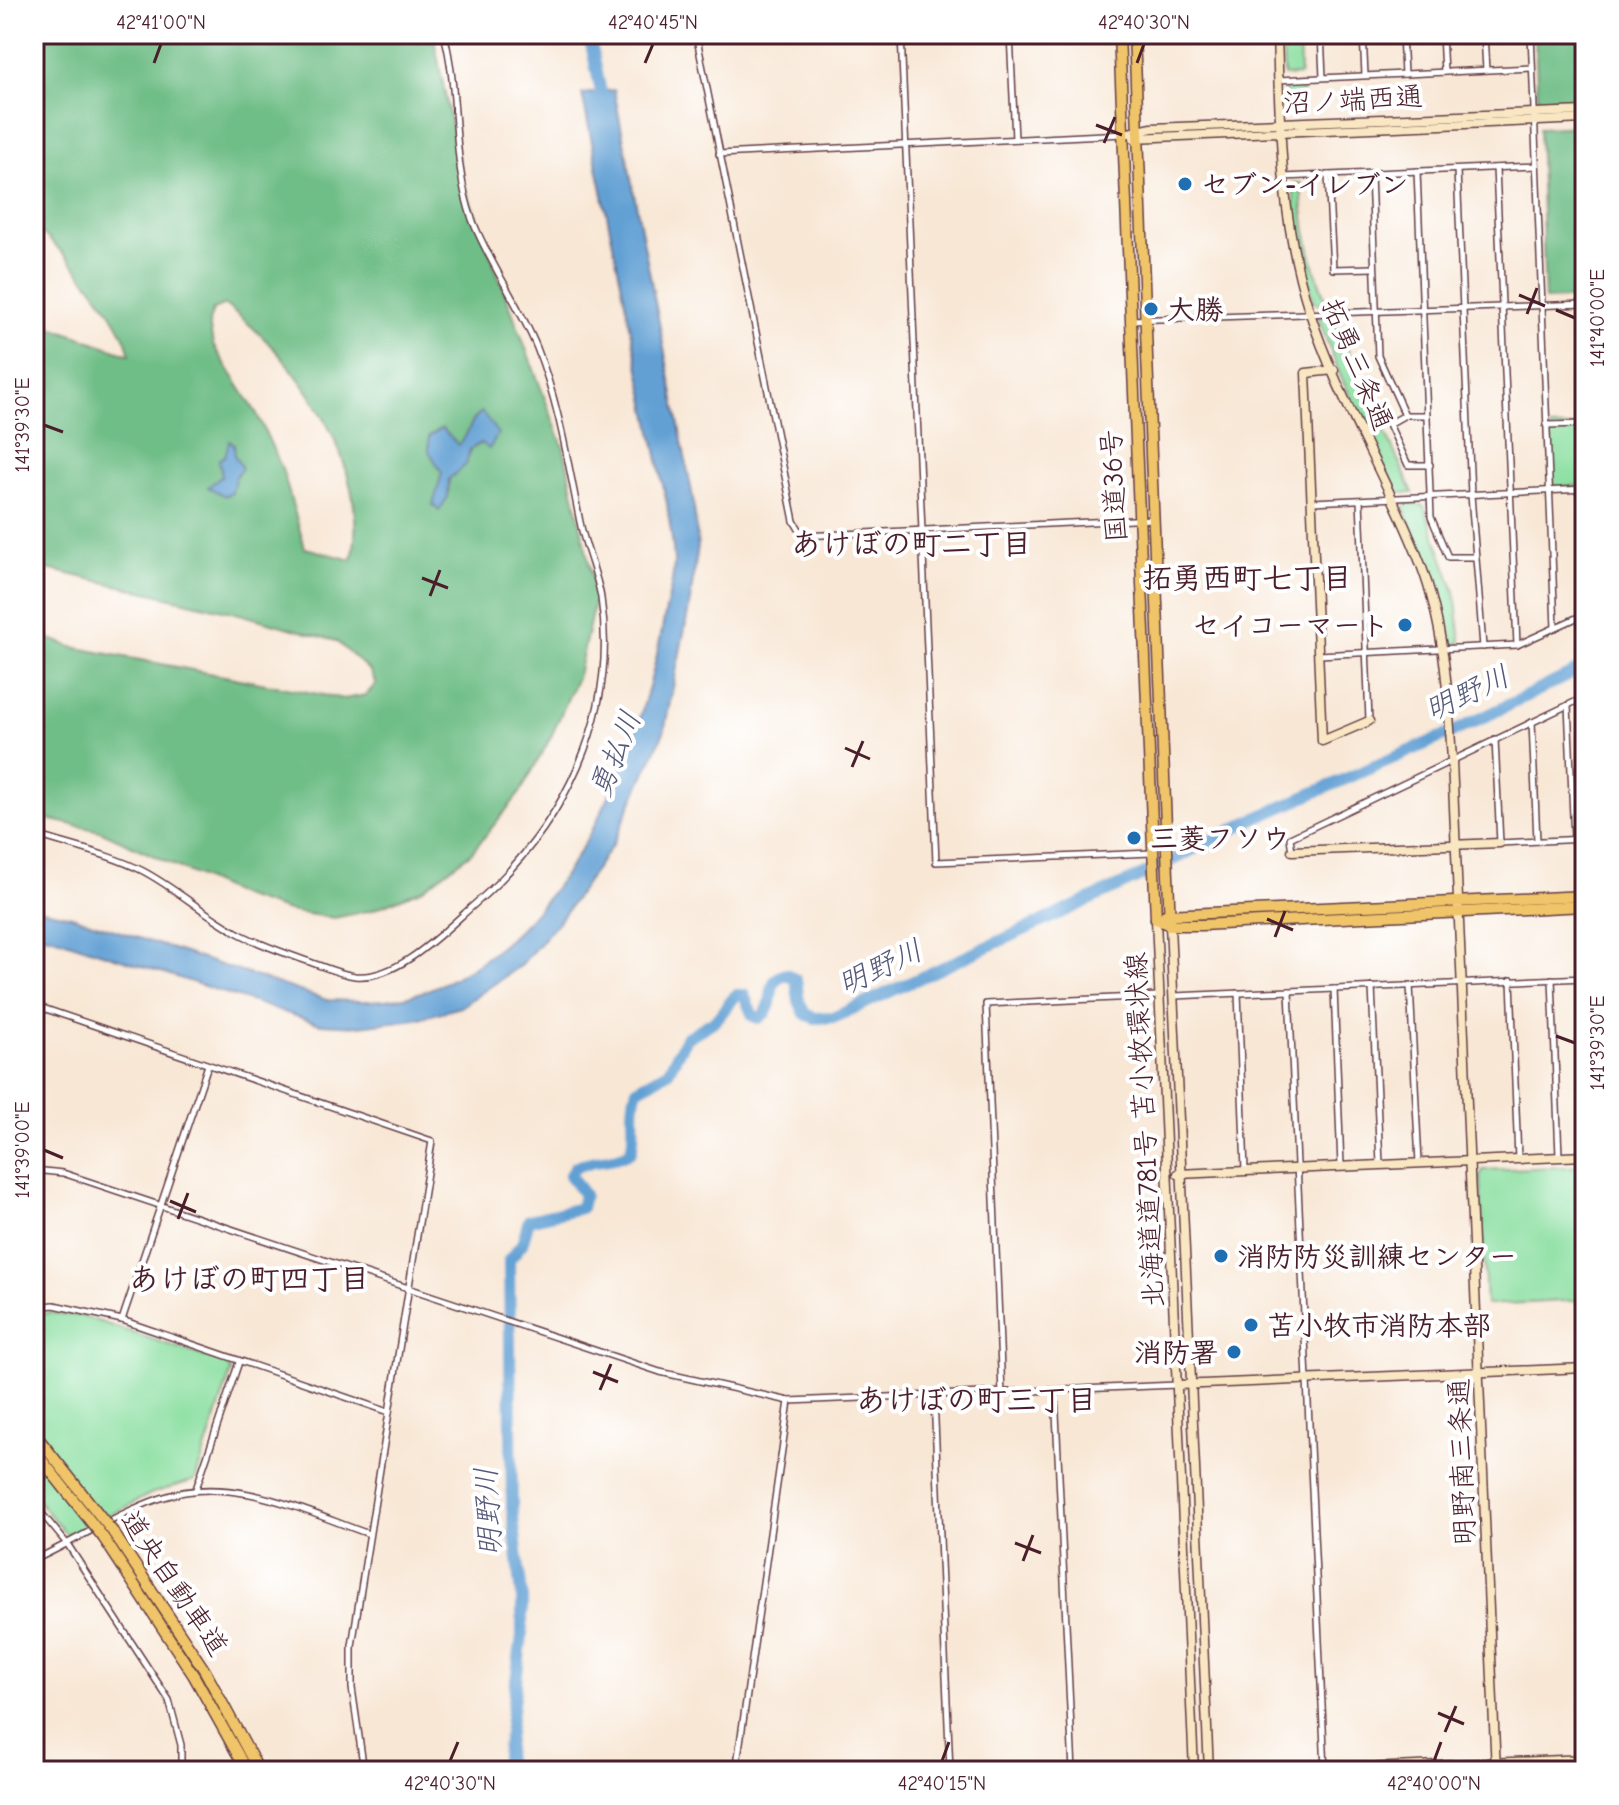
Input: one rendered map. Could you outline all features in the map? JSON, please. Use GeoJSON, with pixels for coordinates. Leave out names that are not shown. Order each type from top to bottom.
{"type":"FeatureCollection","features":[{"type":"Feature","properties":{"kind":"highway","name":"国道36号"},"geometry":{"type":"LineString","coordinates":[[1119,34],[1156,919]]}},
{"type":"Feature","properties":{"kind":"highway","name":"国道36号"},"geometry":{"type":"LineString","coordinates":[[1134,34],[1143,318],[1170,925]]}},
{"type":"Feature","properties":{"kind":"highway"},"geometry":{"type":"LineString","coordinates":[[1156,919],[1170,925],[1585,896]]}},
{"type":"Feature","properties":{"kind":"highway"},"geometry":{"type":"LineString","coordinates":[[1156,919],[1170,913],[1585,906]]}},
{"type":"Feature","properties":{"kind":"highway","name":"道央自動車道"},"geometry":{"type":"LineString","coordinates":[[34,1433],[108,1534],[247,1771]]}},
{"type":"Feature","properties":{"kind":"highway","name":"道央自動車道"},"geometry":{"type":"LineString","coordinates":[[34,1450],[155,1590],[205,1671],[259,1771]]}},
{"type":"Feature","properties":{"kind":"street"},"geometry":{"type":"LineString","coordinates":[[34,834],[144,872],[238,933],[354,976],[375,974],[404,961],[479,901],[524,857],[565,797],[588,746],[600,689],[604,634],[601,598],[582,533],[562,423],[548,379],[517,301],[473,221],[462,176],[451,61],[444,34]]}},
{"type":"Feature","properties":{"kind":"street"},"geometry":{"type":"LineString","coordinates":[[696,34],[794,521],[803,536],[1154,519]]}},
{"type":"Feature","properties":{"kind":"street"},"geometry":{"type":"LineString","coordinates":[[901,34],[936,862],[1153,858]]}},
{"type":"Feature","properties":{"kind":"street"},"geometry":{"type":"LineString","coordinates":[[1010,34],[1015,139]]}},
{"type":"Feature","properties":{"kind":"street","name":"拓勇三条通"},"geometry":{"type":"LineString","coordinates":[[1277,34],[1280,129],[1290,243],[1309,312],[1422,566],[1444,650],[1452,761]]}},
{"type":"Feature","properties":{"kind":"street"},"geometry":{"type":"LineString","coordinates":[[1321,34],[1323,77]]}},
{"type":"Feature","properties":{"kind":"street"},"geometry":{"type":"LineString","coordinates":[[1363,34],[1365,75]]}},
{"type":"Feature","properties":{"kind":"street"},"geometry":{"type":"LineString","coordinates":[[1402,34],[1404,74]]}},
{"type":"Feature","properties":{"kind":"street"},"geometry":{"type":"LineString","coordinates":[[1442,34],[1444,72]]}},
{"type":"Feature","properties":{"kind":"street"},"geometry":{"type":"LineString","coordinates":[[1484,34],[1486,70]]}},
{"type":"Feature","properties":{"kind":"street"},"geometry":{"type":"LineString","coordinates":[[1531,34],[1555,628]]}},
{"type":"Feature","properties":{"kind":"street"},"geometry":{"type":"LineString","coordinates":[[1278,80],[1532,68]]}},
{"type":"Feature","properties":{"kind":"street","name":"沼ノ端西通"},"geometry":{"type":"LineString","coordinates":[[719,154],[1534,117],[1585,111]]}},
{"type":"Feature","properties":{"kind":"street","name":"沼ノ端西通"},"geometry":{"type":"LineString","coordinates":[[1534,117],[1585,119]]}},
{"type":"Feature","properties":{"kind":"street"},"geometry":{"type":"LineString","coordinates":[[1283,177],[1536,166]]}},
{"type":"Feature","properties":{"kind":"street"},"geometry":{"type":"LineString","coordinates":[[1496,168],[1517,645]]}},
{"type":"Feature","properties":{"kind":"street"},"geometry":{"type":"LineString","coordinates":[[1457,170],[1471,495],[1483,647]]}},
{"type":"Feature","properties":{"kind":"street"},"geometry":{"type":"LineString","coordinates":[[1417,171],[1431,517],[1448,557],[1476,557]]}},
{"type":"Feature","properties":{"kind":"street"},"geometry":{"type":"LineString","coordinates":[[1371,173],[1378,356],[1405,415]]}},
{"type":"Feature","properties":{"kind":"street"},"geometry":{"type":"LineString","coordinates":[[1328,175],[1333,269],[1374,268]]}},
{"type":"Feature","properties":{"kind":"street"},"geometry":{"type":"LineString","coordinates":[[1129,320],[1585,304]]}},
{"type":"Feature","properties":{"kind":"street"},"geometry":{"type":"LineString","coordinates":[[1334,370],[1306,373],[1322,741],[1369,721],[1360,500]]}},
{"type":"Feature","properties":{"kind":"street"},"geometry":{"type":"LineString","coordinates":[[1427,415],[1405,415],[1389,424],[1408,465],[1430,465]]}},
{"type":"Feature","properties":{"kind":"street"},"geometry":{"type":"LineString","coordinates":[[1546,425],[1585,424]]}},
{"type":"Feature","properties":{"kind":"street"},"geometry":{"type":"LineString","coordinates":[[1311,502],[1585,489]]}},
{"type":"Feature","properties":{"kind":"street"},"geometry":{"type":"LineString","coordinates":[[1318,655],[1517,645],[1585,614]]}},
{"type":"Feature","properties":{"kind":"street"},"geometry":{"type":"LineString","coordinates":[[1585,697],[1290,838],[1292,851],[1585,839]]}},
{"type":"Feature","properties":{"kind":"street"},"geometry":{"type":"LineString","coordinates":[[1568,705],[1574,839]]}},
{"type":"Feature","properties":{"kind":"street"},"geometry":{"type":"LineString","coordinates":[[1532,722],[1537,841]]}},
{"type":"Feature","properties":{"kind":"street"},"geometry":{"type":"LineString","coordinates":[[1495,739],[1500,843]]}},
{"type":"Feature","properties":{"kind":"street"},"geometry":{"type":"LineString","coordinates":[[1452,761],[1458,906]]}},
{"type":"Feature","properties":{"kind":"street","name":"明野南三条通"},"geometry":{"type":"LineString","coordinates":[[1458,906],[1496,1767]]}},
{"type":"Feature","properties":{"kind":"street","name":"北海道道781号 苫小牧環状線"},"geometry":{"type":"LineString","coordinates":[[1156,919],[1194,1771]]}},
{"type":"Feature","properties":{"kind":"street","name":"北海道道781号 苫小牧環状線"},"geometry":{"type":"LineString","coordinates":[[1170,925],[1209,1771]]}},
{"type":"Feature","properties":{"kind":"street"},"geometry":{"type":"LineString","coordinates":[[1174,996],[1585,978]]}},
{"type":"Feature","properties":{"kind":"street"},"geometry":{"type":"LineString","coordinates":[[1552,979],[1559,1157]]}},
{"type":"Feature","properties":{"kind":"street"},"geometry":{"type":"LineString","coordinates":[[1511,980],[1518,1159]]}},
{"type":"Feature","properties":{"kind":"street"},"geometry":{"type":"LineString","coordinates":[[1410,985],[1419,1164]]}},
{"type":"Feature","properties":{"kind":"street"},"geometry":{"type":"LineString","coordinates":[[1372,987],[1380,1165]]}},
{"type":"Feature","properties":{"kind":"street"},"geometry":{"type":"LineString","coordinates":[[1334,989],[1341,1167]]}},
{"type":"Feature","properties":{"kind":"street"},"geometry":{"type":"LineString","coordinates":[[1289,991],[1325,1770]]}},
{"type":"Feature","properties":{"kind":"street"},"geometry":{"type":"LineString","coordinates":[[1238,993],[1245,1171]]}},
{"type":"Feature","properties":{"kind":"street"},"geometry":{"type":"LineString","coordinates":[[1002,1394],[986,1004],[1160,996]]}},
{"type":"Feature","properties":{"kind":"street"},"geometry":{"type":"LineString","coordinates":[[34,1005],[432,1141],[352,1646],[352,1688],[364,1771]]}},
{"type":"Feature","properties":{"kind":"street"},"geometry":{"type":"LineString","coordinates":[[122,1320],[208,1065]]}},
{"type":"Feature","properties":{"kind":"street"},"geometry":{"type":"LineString","coordinates":[[1169,1175],[1585,1156]]}},
{"type":"Feature","properties":{"kind":"street"},"geometry":{"type":"LineString","coordinates":[[34,1170],[63,1173],[660,1372],[789,1401],[1585,1368]]}},
{"type":"Feature","properties":{"kind":"street"},"geometry":{"type":"LineString","coordinates":[[34,1307],[54,1305],[122,1320],[389,1412]]}},
{"type":"Feature","properties":{"kind":"street"},"geometry":{"type":"LineString","coordinates":[[196,1489],[239,1362]]}},
{"type":"Feature","properties":{"kind":"street"},"geometry":{"type":"LineString","coordinates":[[1055,1392],[1073,1771]]}},
{"type":"Feature","properties":{"kind":"street"},"geometry":{"type":"LineString","coordinates":[[934,1397],[950,1771]]}},
{"type":"Feature","properties":{"kind":"street"},"geometry":{"type":"LineString","coordinates":[[736,1771],[789,1401]]}},
{"type":"Feature","properties":{"kind":"street"},"geometry":{"type":"LineString","coordinates":[[34,1560],[157,1499],[196,1489],[245,1492],[369,1534]]}},
{"type":"Feature","properties":{"kind":"street"},"geometry":{"type":"LineString","coordinates":[[34,1504],[68,1545],[169,1700],[181,1745],[181,1771]]}},
{"type":"Feature","properties":{"kind":"street"},"geometry":{"type":"LineString","coordinates":[[1297,1771],[1496,1767],[1585,1759]]}},
{"type":"Feature","properties":{"kind":"street"},"geometry":{"type":"LineString","coordinates":[[1517,1771],[1585,1768]]}},
{"type":"Feature","properties":{"kind":"green space"},"geometry":{"type":"Polygon","coordinates":[[[34,34],[433,34],[463,182],[564,449],[596,595],[578,675],[551,737],[520,793],[472,852],[423,889],[372,910],[334,918],[288,911],[241,896],[100,831],[34,816],[34,633],[72,647],[344,699],[366,695],[376,684],[370,671],[336,641],[236,613],[34,566],[34,321],[130,355],[116,322],[91,285],[34,226],[34,34]],[[225,305],[213,310],[209,322],[213,345],[257,414],[282,469],[305,548],[352,560],[355,525],[351,488],[340,452],[303,384],[253,327],[225,305]]]}},
{"type":"Feature","properties":{"kind":"green space"},"geometry":{"type":"Polygon","coordinates":[[[1282,34],[1299,34],[1300,75],[1284,76],[1282,34]]]}},
{"type":"Feature","properties":{"kind":"green space"},"geometry":{"type":"Polygon","coordinates":[[[1535,34],[1585,34],[1585,103],[1538,106],[1535,34]]]}},
{"type":"Feature","properties":{"kind":"green space"},"geometry":{"type":"Polygon","coordinates":[[[1301,85],[1303,115],[1286,111],[1285,87],[1301,85]]]}},
{"type":"Feature","properties":{"kind":"green space"},"geometry":{"type":"Polygon","coordinates":[[[1585,126],[1585,298],[1545,300],[1539,128],[1585,126]]]}},
{"type":"Feature","properties":{"kind":"green space"},"geometry":{"type":"Polygon","coordinates":[[[1293,183],[1301,183],[1309,245],[1327,304],[1314,303],[1296,225],[1293,183]]]}},
{"type":"Feature","properties":{"kind":"green space"},"geometry":{"type":"Polygon","coordinates":[[[1332,315],[1413,493],[1396,493],[1340,375],[1318,318],[1332,315]]]}},
{"type":"Feature","properties":{"kind":"green space"},"geometry":{"type":"Polygon","coordinates":[[[1585,427],[1585,486],[1552,487],[1550,428],[1585,427]]]}},
{"type":"Feature","properties":{"kind":"green space"},"geometry":{"type":"Polygon","coordinates":[[[1407,502],[1424,506],[1455,592],[1461,643],[1447,645],[1437,596],[1404,508],[1407,502]]]}},
{"type":"Feature","properties":{"kind":"green space"},"geometry":{"type":"Polygon","coordinates":[[[1585,1166],[1585,1300],[1486,1305],[1480,1176],[1483,1170],[1585,1166]]]}},
{"type":"Feature","properties":{"kind":"green space"},"geometry":{"type":"Polygon","coordinates":[[[34,1315],[82,1316],[227,1364],[231,1372],[195,1480],[150,1494],[75,1534],[65,1533],[34,1496],[34,1315]]]}},
{"type":"Feature","properties":{"kind":"water"},"geometry":{"type":"Polygon","coordinates":[[[614,90],[693,498],[698,546],[664,732],[613,844],[563,916],[521,965],[461,1007],[416,1019],[359,1026],[320,1024],[50,936],[34,934],[34,908],[72,916],[327,1000],[380,1000],[412,995],[463,973],[509,939],[548,897],[582,847],[610,794],[633,738],[650,683],[674,564],[667,504],[582,94],[614,90]]]}},
{"type":"Feature","properties":{"kind":"water"},"geometry":{"type":"Polygon","coordinates":[[[482,412],[498,434],[489,449],[481,443],[470,449],[466,465],[449,479],[448,497],[439,511],[433,505],[442,473],[429,451],[429,436],[442,428],[458,445],[482,412]]]}},
{"type":"Feature","properties":{"kind":"water"},"geometry":{"type":"Polygon","coordinates":[[[229,441],[234,443],[235,456],[242,468],[235,477],[232,493],[225,496],[208,487],[222,476],[219,459],[225,456],[229,441]]]}},
{"type":"Feature","properties":{"kind":"waterway","name":"勇払川"},"geometry":{"type":"LineString","coordinates":[[589,34],[604,107]]}},
{"type":"Feature","properties":{"kind":"waterway","name":"明野川"},"geometry":{"type":"LineString","coordinates":[[504,1771],[522,1636],[522,1595],[512,1508],[509,1260],[522,1244],[529,1220],[581,1208],[584,1195],[570,1175],[575,1167],[631,1151],[637,1089],[668,1072],[686,1038],[716,1020],[736,995],[744,995],[753,1016],[759,1018],[769,1007],[775,982],[786,974],[796,980],[799,1001],[805,1014],[815,1018],[835,1017],[1143,875],[1252,820],[1462,728],[1585,667]]}},
{"type":"Feature","properties":{"kind":"place","name":"セブン-イレブン"},"geometry":{"type":"Point","coordinates":[1185,184]}},
{"type":"Feature","properties":{"kind":"place","name":"大勝"},"geometry":{"type":"Point","coordinates":[1151,309]}},
{"type":"Feature","properties":{"kind":"place","name":"セイコーマート"},"geometry":{"type":"Point","coordinates":[1405,625]}},
{"type":"Feature","properties":{"kind":"place","name":"三菱フソウ"},"geometry":{"type":"Point","coordinates":[1134,838]}},
{"type":"Feature","properties":{"kind":"place","name":"消防防災訓練センター"},"geometry":{"type":"Point","coordinates":[1221,1256]}},
{"type":"Feature","properties":{"kind":"place","name":"苫小牧市消防本部"},"geometry":{"type":"Point","coordinates":[1251,1325]}},
{"type":"Feature","properties":{"kind":"place","name":"消防署"},"geometry":{"type":"Point","coordinates":[1234,1352]}},
{"type":"Feature","properties":{"kind":"district","name":"あけぼの町二丁目"},"geometry":{"type":"Point","coordinates":[911,544]}},
{"type":"Feature","properties":{"kind":"district","name":"拓勇西町七丁目"},"geometry":{"type":"Point","coordinates":[1247,578]}},
{"type":"Feature","properties":{"kind":"district","name":"あけぼの町四丁目"},"geometry":{"type":"Point","coordinates":[249,1279]}},
{"type":"Feature","properties":{"kind":"district","name":"あけぼの町三丁目"},"geometry":{"type":"Point","coordinates":[976,1400]}}]}
